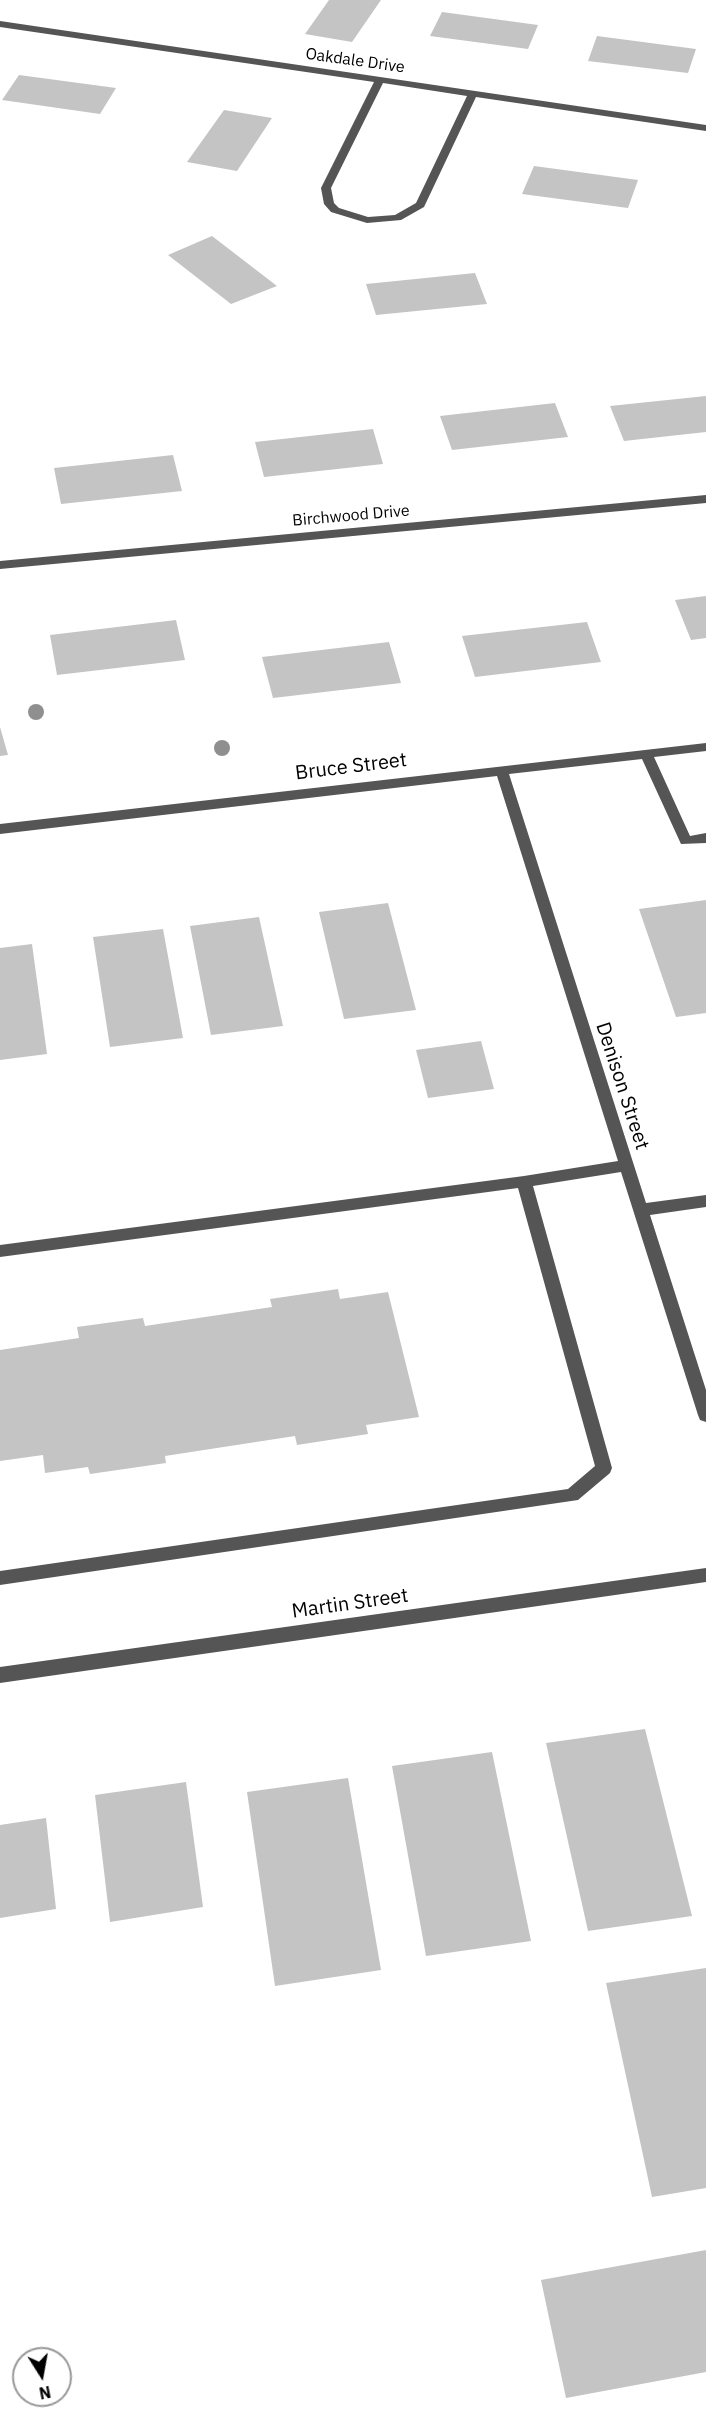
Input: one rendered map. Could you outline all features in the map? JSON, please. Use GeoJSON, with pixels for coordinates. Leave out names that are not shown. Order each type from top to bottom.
{"type":"FeatureCollection","features":[{"type":"Feature","properties":{"kind":"street","name":"Oakdale Drive"},"geometry":{"type":"LineString","coordinates":[[0,24],[706,128]]}},
{"type":"Feature","properties":{"kind":"street"},"geometry":{"type":"LineString","coordinates":[[380,79],[326,188],[328,204],[335,210],[367,220],[397,218],[420,205],[473,93]]}},
{"type":"Feature","properties":{"kind":"street","name":"Birchwood Drive"},"geometry":{"type":"LineString","coordinates":[[0,565],[706,499]]}},
{"type":"Feature","properties":{"kind":"street","name":"Bruce Street"},"geometry":{"type":"LineString","coordinates":[[0,829],[706,747]]}},
{"type":"Feature","properties":{"kind":"street"},"geometry":{"type":"LineString","coordinates":[[646,754],[686,841],[706,838]]}},
{"type":"Feature","properties":{"kind":"street","name":"Denison Street"},"geometry":{"type":"LineString","coordinates":[[501,769],[706,1415]]}},
{"type":"Feature","properties":{"kind":"street"},"geometry":{"type":"LineString","coordinates":[[0,1251],[524,1182],[627,1165]]}},
{"type":"Feature","properties":{"kind":"street"},"geometry":{"type":"LineString","coordinates":[[0,1578],[572,1495],[604,1468],[524,1182]]}},
{"type":"Feature","properties":{"kind":"street"},"geometry":{"type":"LineString","coordinates":[[641,1210],[706,1201]]}},
{"type":"Feature","properties":{"kind":"street","name":"Martin Street"},"geometry":{"type":"LineString","coordinates":[[0,1675],[706,1575]]}},
{"type":"Feature","properties":{"kind":"building"},"geometry":{"type":"Polygon","coordinates":[[[329,0],[381,0],[352,42],[305,34],[329,0]]]}},
{"type":"Feature","properties":{"kind":"building"},"geometry":{"type":"Polygon","coordinates":[[[442,12],[538,25],[528,49],[430,36],[442,12]]]}},
{"type":"Feature","properties":{"kind":"building"},"geometry":{"type":"Polygon","coordinates":[[[597,36],[696,49],[688,73],[588,61],[597,36]]]}},
{"type":"Feature","properties":{"kind":"building"},"geometry":{"type":"Polygon","coordinates":[[[19,75],[116,88],[100,114],[2,100],[19,75]]]}},
{"type":"Feature","properties":{"kind":"building"},"geometry":{"type":"Polygon","coordinates":[[[224,110],[272,118],[237,171],[187,162],[224,110]]]}},
{"type":"Feature","properties":{"kind":"building"},"geometry":{"type":"Polygon","coordinates":[[[534,166],[638,180],[628,208],[522,194],[534,166]]]}},
{"type":"Feature","properties":{"kind":"building"},"geometry":{"type":"Polygon","coordinates":[[[212,236],[277,286],[231,304],[168,255],[212,236]]]}},
{"type":"Feature","properties":{"kind":"building"},"geometry":{"type":"Polygon","coordinates":[[[475,273],[487,304],[376,315],[366,284],[475,273]]]}},
{"type":"Feature","properties":{"kind":"building"},"geometry":{"type":"Polygon","coordinates":[[[706,396],[706,432],[624,441],[610,406],[706,396]]]}},
{"type":"Feature","properties":{"kind":"building"},"geometry":{"type":"Polygon","coordinates":[[[555,403],[568,437],[452,450],[440,416],[555,403]]]}},
{"type":"Feature","properties":{"kind":"building"},"geometry":{"type":"Polygon","coordinates":[[[373,429],[383,464],[264,477],[255,442],[373,429]]]}},
{"type":"Feature","properties":{"kind":"building"},"geometry":{"type":"Polygon","coordinates":[[[173,455],[182,491],[61,504],[54,468],[173,455]]]}},
{"type":"Feature","properties":{"kind":"building"},"geometry":{"type":"Polygon","coordinates":[[[706,596],[706,638],[691,640],[675,600],[706,596]]]}},
{"type":"Feature","properties":{"kind":"building"},"geometry":{"type":"Polygon","coordinates":[[[176,620],[185,660],[57,675],[50,635],[176,620]]]}},
{"type":"Feature","properties":{"kind":"building"},"geometry":{"type":"Polygon","coordinates":[[[587,622],[601,662],[475,677],[462,636],[587,622]]]}},
{"type":"Feature","properties":{"kind":"building"},"geometry":{"type":"Polygon","coordinates":[[[389,642],[401,683],[273,698],[262,657],[389,642]]]}},
{"type":"Feature","properties":{"kind":"building"},"geometry":{"type":"Polygon","coordinates":[[[0,727],[8,755],[0,756],[0,727]]]}},
{"type":"Feature","properties":{"kind":"building"},"geometry":{"type":"Polygon","coordinates":[[[706,900],[706,1013],[676,1017],[639,909],[706,900]]]}},
{"type":"Feature","properties":{"kind":"building"},"geometry":{"type":"Polygon","coordinates":[[[388,903],[416,1010],[344,1019],[319,912],[388,903]]]}},
{"type":"Feature","properties":{"kind":"building"},"geometry":{"type":"Polygon","coordinates":[[[259,917],[283,1026],[211,1035],[190,926],[259,917]]]}},
{"type":"Feature","properties":{"kind":"building"},"geometry":{"type":"Polygon","coordinates":[[[163,929],[183,1038],[110,1047],[93,937],[163,929]]]}},
{"type":"Feature","properties":{"kind":"building"},"geometry":{"type":"Polygon","coordinates":[[[32,944],[47,1054],[0,1060],[0,948],[32,944]]]}},
{"type":"Feature","properties":{"kind":"building"},"geometry":{"type":"Polygon","coordinates":[[[481,1041],[494,1089],[428,1098],[416,1050],[481,1041]]]}},
{"type":"Feature","properties":{"kind":"building"},"geometry":{"type":"Polygon","coordinates":[[[338,1289],[340,1299],[388,1292],[419,1417],[366,1425],[368,1434],[297,1445],[295,1436],[165,1456],[166,1463],[90,1474],[88,1467],[45,1473],[43,1455],[0,1461],[0,1350],[79,1338],[77,1327],[143,1318],[145,1326],[272,1307],[270,1299],[338,1289]]]}},
{"type":"Feature","properties":{"kind":"building"},"geometry":{"type":"Polygon","coordinates":[[[645,1729],[692,1916],[588,1931],[546,1743],[645,1729]]]}},
{"type":"Feature","properties":{"kind":"building"},"geometry":{"type":"Polygon","coordinates":[[[492,1752],[531,1941],[426,1956],[392,1766],[492,1752]]]}},
{"type":"Feature","properties":{"kind":"building"},"geometry":{"type":"Polygon","coordinates":[[[348,1778],[381,1970],[275,1986],[247,1792],[348,1778]]]}},
{"type":"Feature","properties":{"kind":"building"},"geometry":{"type":"Polygon","coordinates":[[[186,1782],[203,1907],[110,1922],[95,1795],[186,1782]]]}},
{"type":"Feature","properties":{"kind":"building"},"geometry":{"type":"Polygon","coordinates":[[[46,1818],[56,1909],[0,1918],[0,1825],[46,1818]]]}},
{"type":"Feature","properties":{"kind":"building"},"geometry":{"type":"Polygon","coordinates":[[[706,1968],[706,2188],[652,2197],[606,1983],[706,1968]]]}},
{"type":"Feature","properties":{"kind":"building"},"geometry":{"type":"Polygon","coordinates":[[[706,2250],[706,2372],[566,2398],[541,2280],[706,2250]]]}}]}
